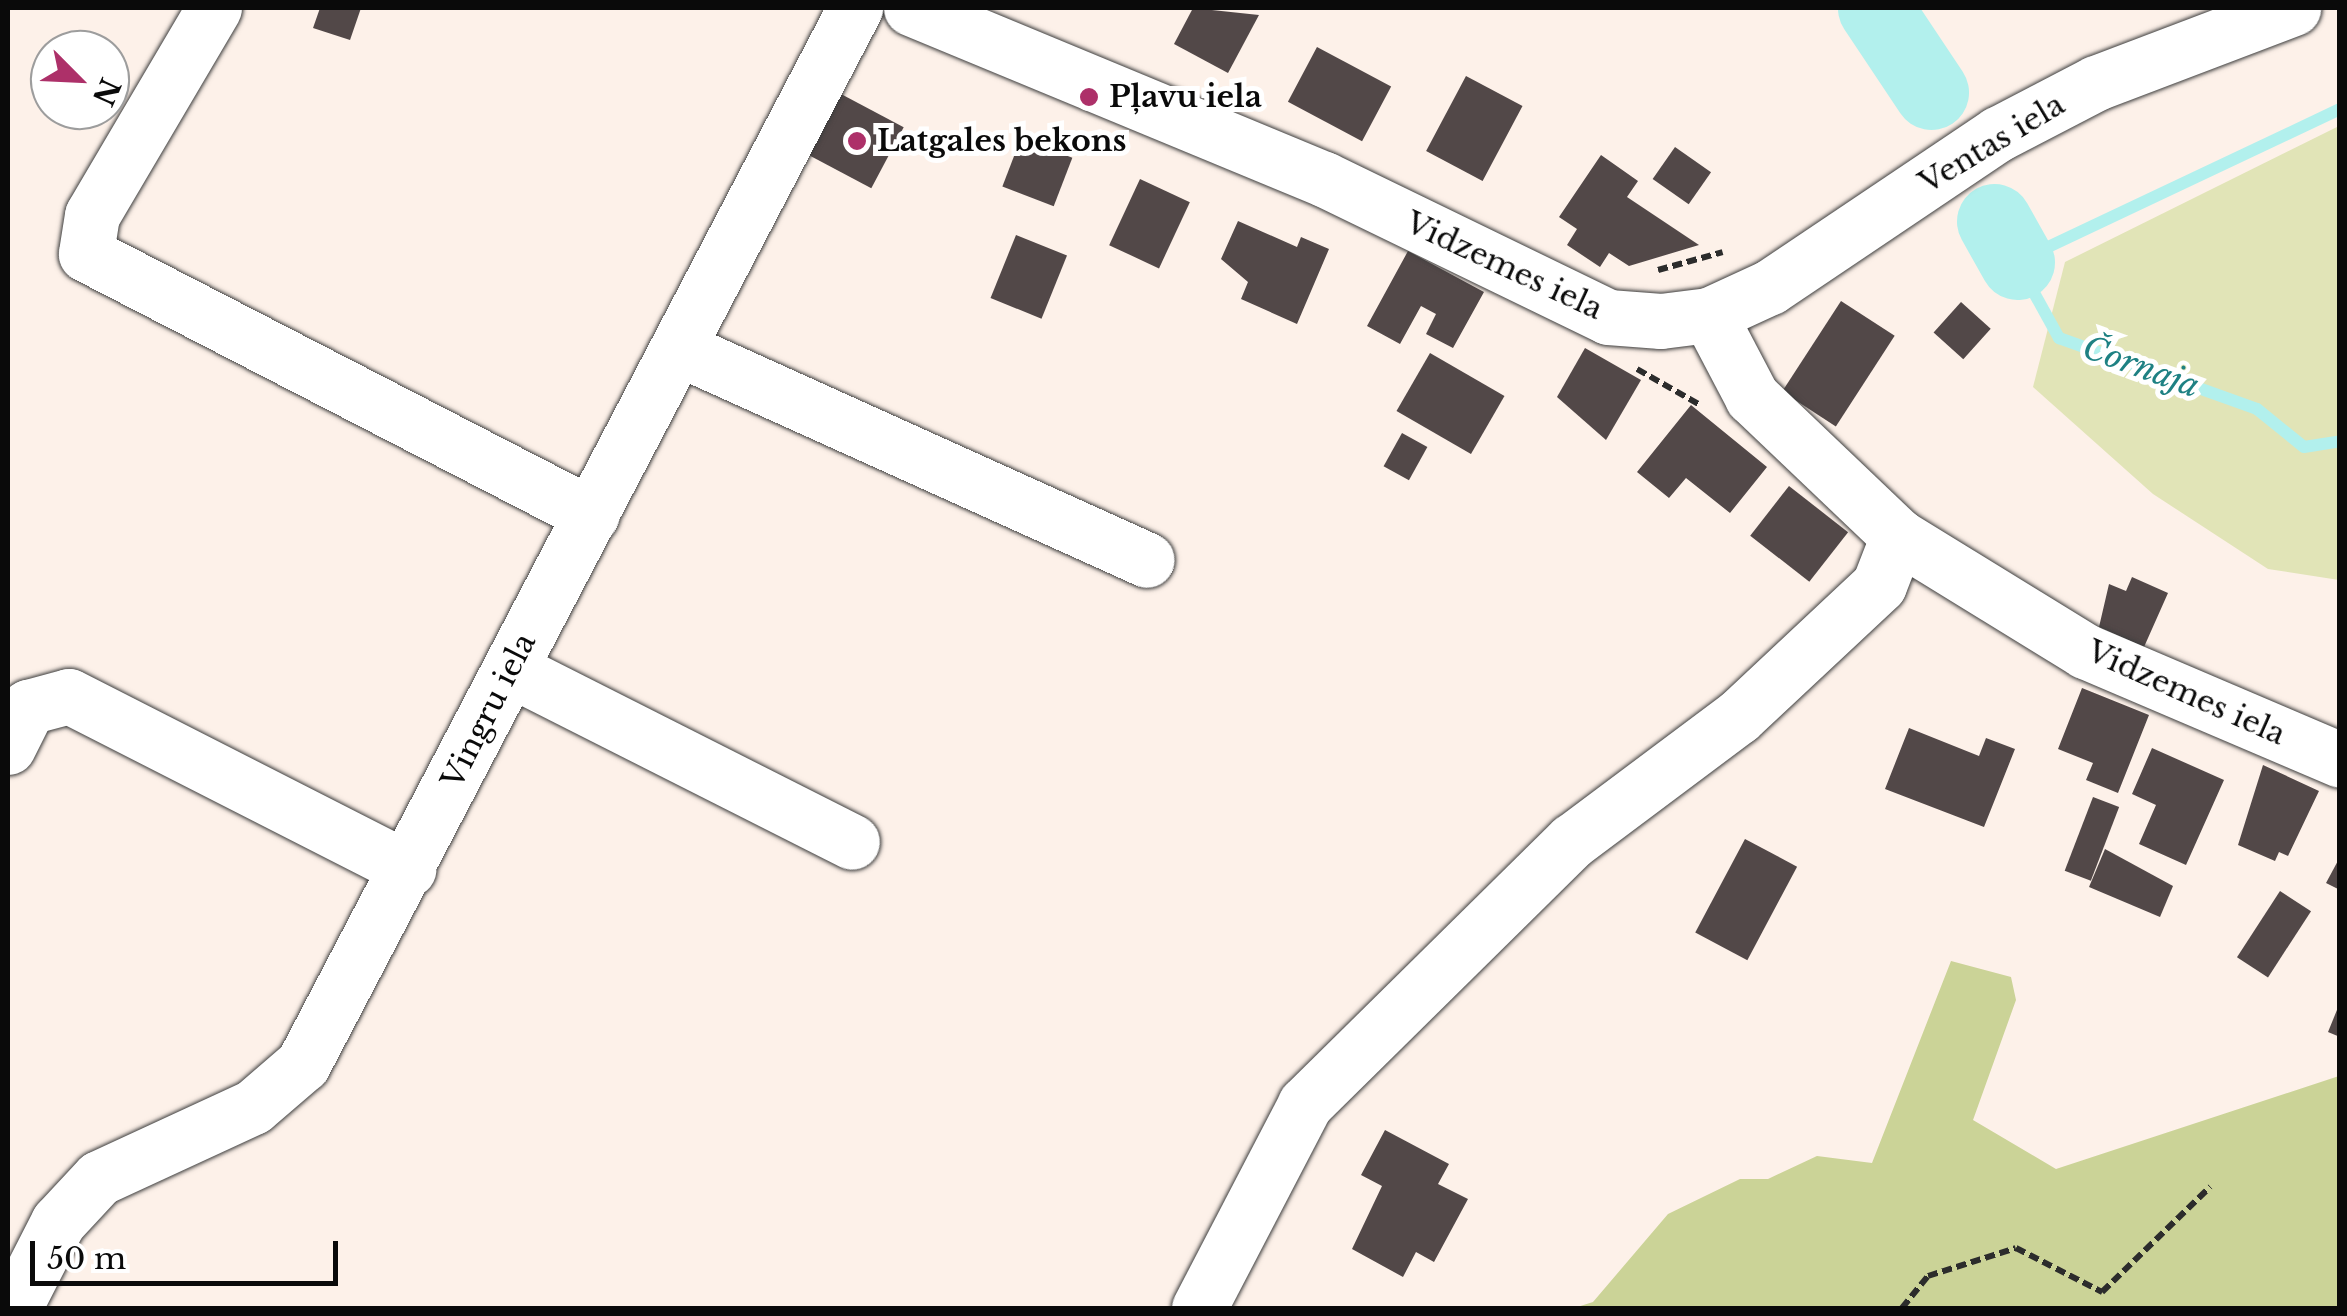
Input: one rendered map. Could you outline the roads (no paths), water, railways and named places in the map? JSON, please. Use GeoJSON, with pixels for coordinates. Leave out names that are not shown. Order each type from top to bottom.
{"type":"FeatureCollection","features":[{"type":"Feature","properties":{"kind":"street"},"geometry":{"type":"LineString","coordinates":[[214,8],[92,215],[86,254],[592,515]]}},
{"type":"Feature","properties":{"kind":"street","name":"Vingru iela"},"geometry":{"type":"LineString","coordinates":[[14,1308],[58,1222],[98,1178],[253,1107],[303,1064],[855,8]]}},
{"type":"Feature","properties":{"kind":"street","name":"Vidzemes iela"},"geometry":{"type":"LineString","coordinates":[[910,8],[1324,180],[1608,317],[1708,315],[1752,397],[1898,536],[2085,651],[2340,760]]}},
{"type":"Feature","properties":{"kind":"street","name":"Ventas iela"},"geometry":{"type":"LineString","coordinates":[[1708,315],[1770,287],[1998,134],[2096,82],[2293,8]]}},
{"type":"Feature","properties":{"kind":"street"},"geometry":{"type":"LineString","coordinates":[[680,349],[1146,560]]}},
{"type":"Feature","properties":{"kind":"street"},"geometry":{"type":"LineString","coordinates":[[1199,1308],[1305,1104],[1572,841],[1738,717],[1879,585],[1898,536]]}},
{"type":"Feature","properties":{"kind":"street"},"geometry":{"type":"LineString","coordinates":[[510,669],[852,842]]}},
{"type":"Feature","properties":{"kind":"street"},"geometry":{"type":"LineString","coordinates":[[8,747],[28,707],[68,696],[408,869]]}},
{"type":"Feature","properties":{"kind":"waterway","name":"Čornaja"},"geometry":{"type":"LineString","coordinates":[[1875,8],[1931,92]]}},
{"type":"Feature","properties":{"kind":"waterway","name":"Čornaja"},"geometry":{"type":"LineString","coordinates":[[2340,109],[2017,262],[2059,338],[2257,409],[2304,447],[2340,441]]}},
{"type":"Feature","properties":{"kind":"waterway","name":"Čornaja"},"geometry":{"type":"LineString","coordinates":[[1994,221],[2017,262]]}},
{"type":"Feature","properties":{"kind":"place","name":"Pļavu iela"},"geometry":{"type":"Point","coordinates":[1089,97]}},
{"type":"Feature","properties":{"kind":"place","name":"Latgales bekons"},"geometry":{"type":"Point","coordinates":[857,141]}}]}
